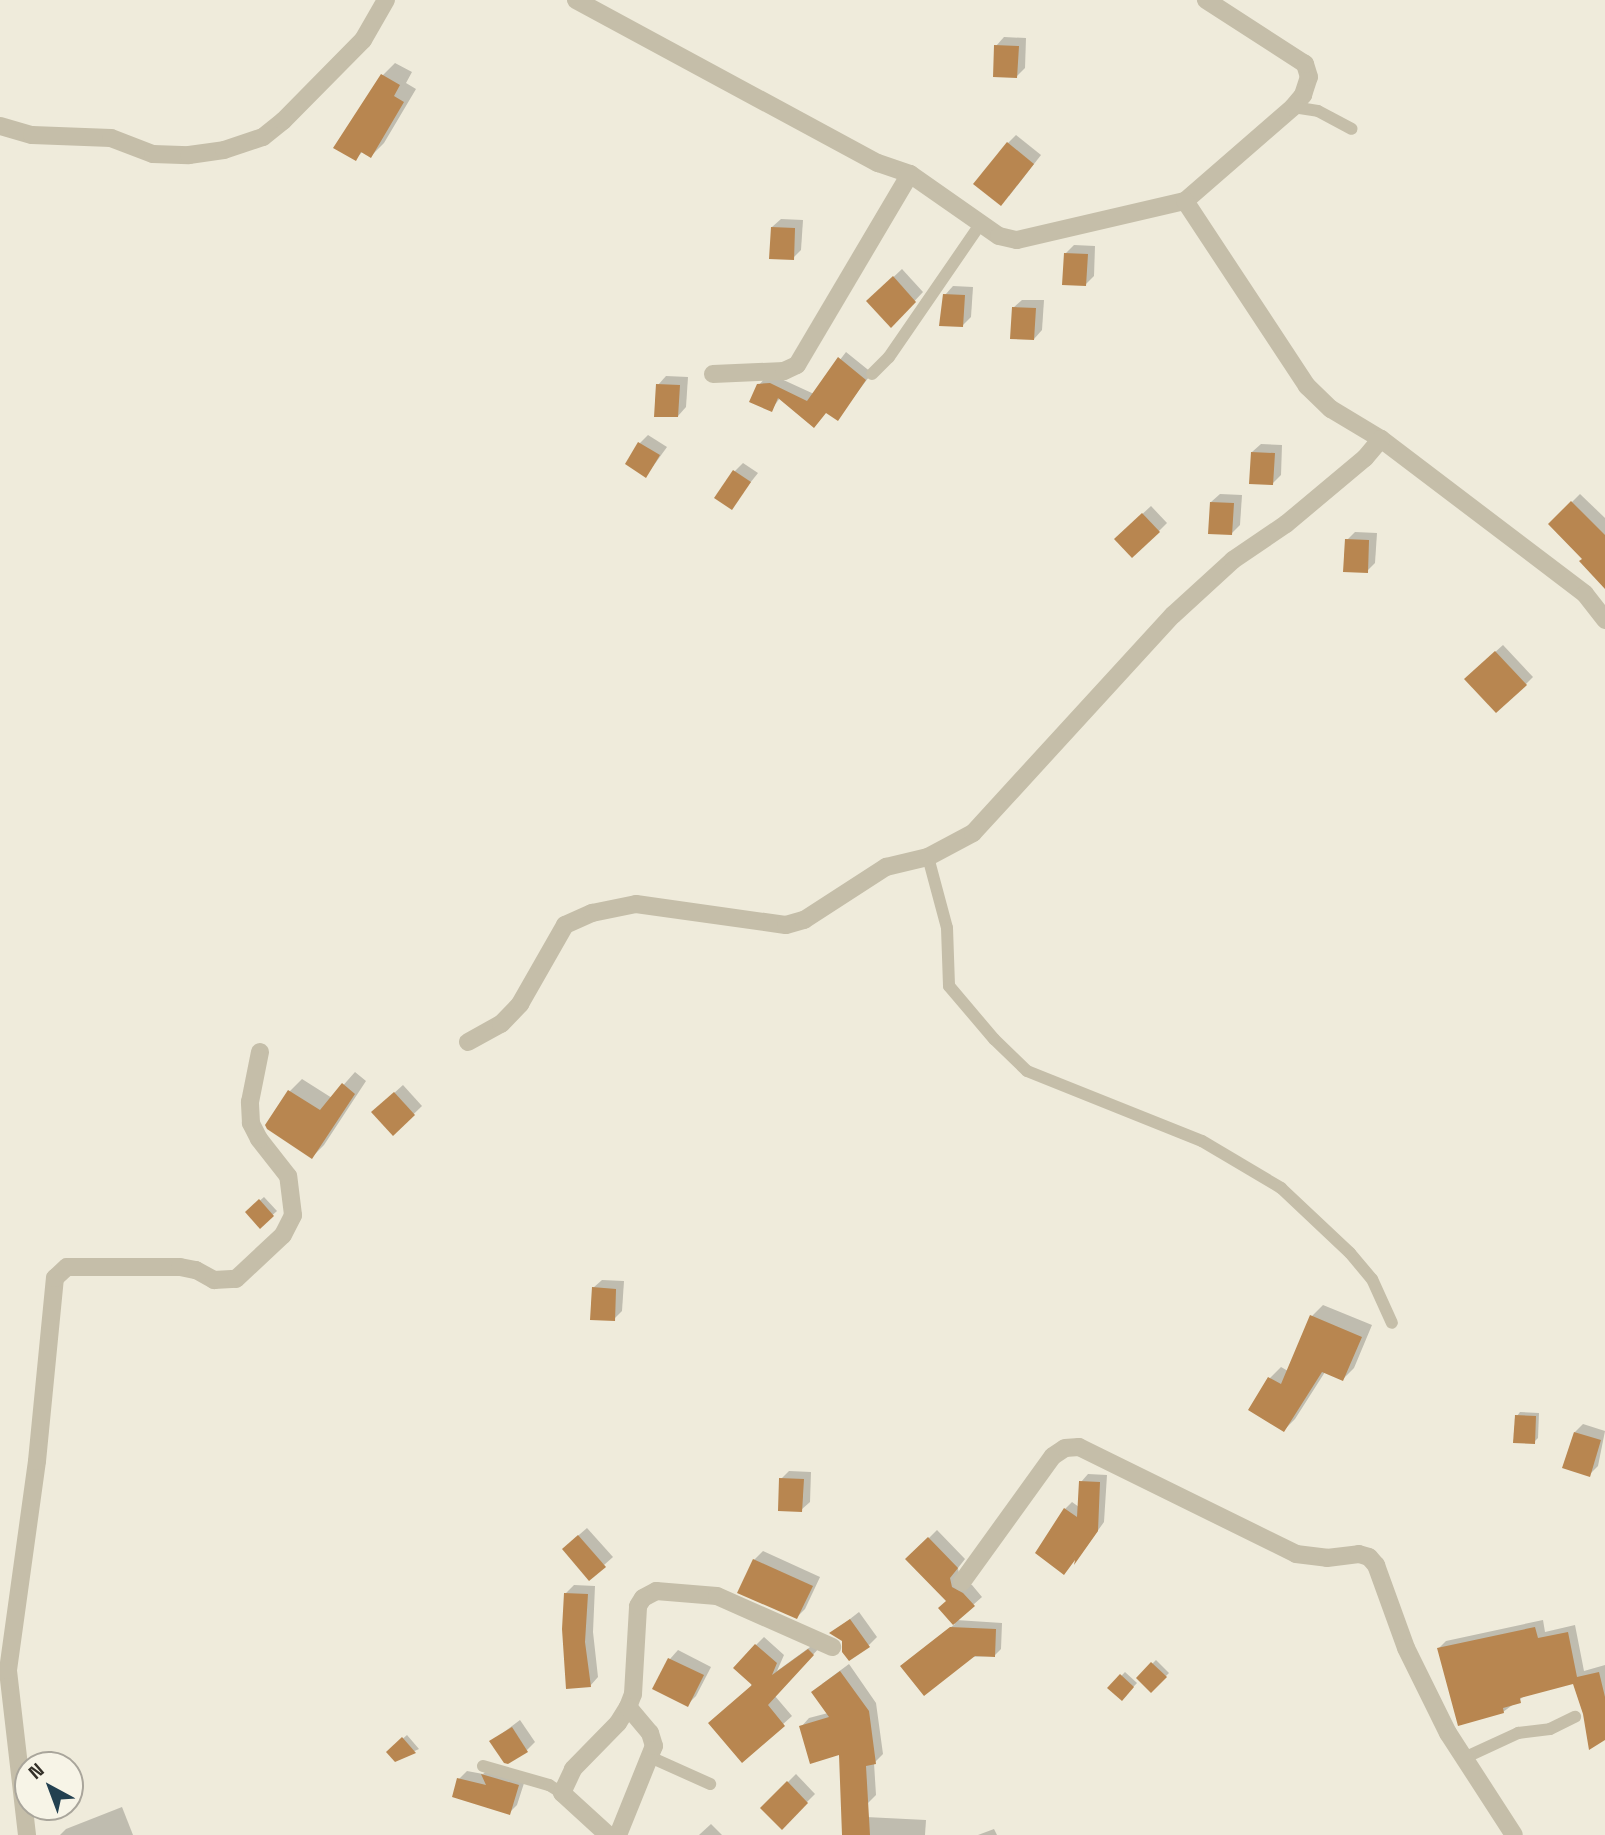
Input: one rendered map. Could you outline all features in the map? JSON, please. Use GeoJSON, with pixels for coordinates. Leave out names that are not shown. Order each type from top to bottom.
{"type":"FeatureCollection","features":[{"type":"Feature","properties":{"kind":"street"},"geometry":{"type":"LineString","coordinates":[[0,127],[32,135],[111,138],[153,154],[189,155],[224,150],[263,137],[363,40],[386,0]]}},
{"type":"Feature","properties":{"kind":"street"},"geometry":{"type":"LineString","coordinates":[[576,0],[878,163],[910,174],[999,236],[1017,240],[1185,201],[1293,107],[1303,95],[1309,77],[1306,64],[1206,0]]}},
{"type":"Feature","properties":{"kind":"street"},"geometry":{"type":"LineString","coordinates":[[713,374],[784,371],[797,365],[910,174]]}},
{"type":"Feature","properties":{"kind":"street"},"geometry":{"type":"LineString","coordinates":[[1185,201],[1307,386],[1331,409],[1381,439],[1585,594],[1605,620]]}},
{"type":"Feature","properties":{"kind":"street"},"geometry":{"type":"LineString","coordinates":[[468,1042],[501,1024],[520,1004],[565,925],[592,913],[636,904],[786,925],[804,920],[886,867],[928,858],[973,833],[1173,615],[1233,560],[1286,524],[1365,458],[1381,439]]}},
{"type":"Feature","properties":{"kind":"street"},"geometry":{"type":"LineString","coordinates":[[27,1835],[4,1668],[37,1461],[55,1278],[67,1267],[180,1267],[196,1270],[215,1280],[236,1279],[283,1235],[293,1215],[288,1176],[259,1139],[251,1123],[250,1102],[260,1052]]}},
{"type":"Feature","properties":{"kind":"street"},"geometry":{"type":"LineString","coordinates":[[962,1582],[1053,1456],[1065,1448],[1079,1447],[1296,1553],[1327,1558],[1359,1554],[1369,1557],[1376,1565],[1406,1648],[1464,1758],[1514,1835]]}},
{"type":"Feature","properties":{"kind":"street"},"geometry":{"type":"LineString","coordinates":[[608,1835],[562,1793],[573,1769],[618,1723],[628,1707],[633,1693],[638,1606],[643,1598],[656,1591],[717,1596],[832,1647]]}},
{"type":"Feature","properties":{"kind":"street"},"geometry":{"type":"LineString","coordinates":[[618,1835],[650,1757],[653,1739],[628,1707]]}},
{"type":"Feature","properties":{"kind":"lane"},"geometry":{"type":"LineString","coordinates":[[1293,107],[1318,111],[1352,129]]}},
{"type":"Feature","properties":{"kind":"lane"},"geometry":{"type":"LineString","coordinates":[[872,374],[889,357],[981,223]]}},
{"type":"Feature","properties":{"kind":"lane"},"geometry":{"type":"LineString","coordinates":[[928,858],[947,928],[950,986],[994,1040],[1027,1071],[1202,1141],[1281,1188],[1350,1254],[1372,1279],[1392,1323]]}},
{"type":"Feature","properties":{"kind":"lane"},"geometry":{"type":"LineString","coordinates":[[1464,1758],[1518,1733],[1550,1729],[1575,1717]]}},
{"type":"Feature","properties":{"kind":"lane"},"geometry":{"type":"LineString","coordinates":[[650,1757],[710,1784]]}},
{"type":"Feature","properties":{"kind":"lane"},"geometry":{"type":"LineString","coordinates":[[484,1766],[549,1785],[562,1793]]}},
{"type":"Feature","properties":{"kind":"building"},"geometry":{"type":"Polygon","coordinates":[[[994,45],[1019,46],[1017,78],[993,77],[994,45]]]}},
{"type":"Feature","properties":{"kind":"building"},"geometry":{"type":"Polygon","coordinates":[[[381,74],[400,85],[394,96],[404,102],[371,158],[361,152],[356,161],[333,148],[381,74]]]}},
{"type":"Feature","properties":{"kind":"building"},"geometry":{"type":"Polygon","coordinates":[[[1007,142],[1034,164],[1001,206],[973,184],[1007,142]]]}},
{"type":"Feature","properties":{"kind":"building"},"geometry":{"type":"Polygon","coordinates":[[[771,227],[795,228],[794,260],[769,259],[771,227]]]}},
{"type":"Feature","properties":{"kind":"building"},"geometry":{"type":"Polygon","coordinates":[[[1064,253],[1088,254],[1086,286],[1062,285],[1064,253]]]}},
{"type":"Feature","properties":{"kind":"building"},"geometry":{"type":"Polygon","coordinates":[[[893,276],[916,302],[891,328],[866,301],[893,276]]]}},
{"type":"Feature","properties":{"kind":"building"},"geometry":{"type":"Polygon","coordinates":[[[943,294],[965,295],[963,327],[939,326],[943,294]]]}},
{"type":"Feature","properties":{"kind":"building"},"geometry":{"type":"Polygon","coordinates":[[[1012,307],[1036,308],[1034,340],[1010,339],[1012,307]]]}},
{"type":"Feature","properties":{"kind":"building"},"geometry":{"type":"Polygon","coordinates":[[[838,357],[866,380],[838,421],[826,413],[814,428],[778,398],[772,412],[749,402],[757,384],[770,383],[807,401],[838,357]]]}},
{"type":"Feature","properties":{"kind":"building"},"geometry":{"type":"Polygon","coordinates":[[[656,384],[680,385],[678,417],[654,417],[656,384]]]}},
{"type":"Feature","properties":{"kind":"building"},"geometry":{"type":"Polygon","coordinates":[[[638,442],[660,455],[646,478],[625,464],[638,442]]]}},
{"type":"Feature","properties":{"kind":"building"},"geometry":{"type":"Polygon","coordinates":[[[1251,452],[1275,453],[1273,485],[1249,484],[1251,452]]]}},
{"type":"Feature","properties":{"kind":"building"},"geometry":{"type":"Polygon","coordinates":[[[733,470],[751,482],[732,510],[714,498],[733,470]]]}},
{"type":"Feature","properties":{"kind":"building"},"geometry":{"type":"Polygon","coordinates":[[[1571,501],[1605,535],[1605,589],[1579,561],[1582,559],[1548,524],[1571,501]]]}},
{"type":"Feature","properties":{"kind":"building"},"geometry":{"type":"Polygon","coordinates":[[[1210,502],[1234,503],[1232,535],[1208,534],[1210,502]]]}},
{"type":"Feature","properties":{"kind":"building"},"geometry":{"type":"Polygon","coordinates":[[[1142,513],[1160,532],[1132,558],[1114,539],[1142,513]]]}},
{"type":"Feature","properties":{"kind":"building"},"geometry":{"type":"Polygon","coordinates":[[[1345,539],[1369,540],[1368,573],[1343,572],[1345,539]]]}},
{"type":"Feature","properties":{"kind":"building"},"geometry":{"type":"Polygon","coordinates":[[[1495,651],[1527,685],[1496,713],[1464,679],[1495,651]]]}},
{"type":"Feature","properties":{"kind":"building"},"geometry":{"type":"Polygon","coordinates":[[[342,1083],[355,1094],[312,1159],[267,1129],[265,1125],[288,1090],[320,1110],[342,1083]]]}},
{"type":"Feature","properties":{"kind":"building"},"geometry":{"type":"Polygon","coordinates":[[[394,1092],[415,1115],[393,1136],[371,1112],[394,1092]]]}},
{"type":"Feature","properties":{"kind":"building"},"geometry":{"type":"Polygon","coordinates":[[[259,1199],[274,1216],[260,1229],[245,1212],[259,1199]]]}},
{"type":"Feature","properties":{"kind":"building"},"geometry":{"type":"Polygon","coordinates":[[[592,1287],[616,1289],[615,1321],[590,1320],[592,1287]]]}},
{"type":"Feature","properties":{"kind":"building"},"geometry":{"type":"Polygon","coordinates":[[[1310,1315],[1362,1337],[1343,1381],[1322,1372],[1284,1432],[1248,1410],[1268,1377],[1281,1384],[1310,1315]]]}},
{"type":"Feature","properties":{"kind":"building"},"geometry":{"type":"Polygon","coordinates":[[[1515,1415],[1536,1416],[1535,1444],[1513,1443],[1515,1415]]]}},
{"type":"Feature","properties":{"kind":"building"},"geometry":{"type":"Polygon","coordinates":[[[1574,1432],[1601,1440],[1590,1477],[1562,1468],[1574,1432]]]}},
{"type":"Feature","properties":{"kind":"building"},"geometry":{"type":"Polygon","coordinates":[[[779,1478],[804,1479],[802,1512],[778,1511],[779,1478]]]}},
{"type":"Feature","properties":{"kind":"building"},"geometry":{"type":"Polygon","coordinates":[[[1079,1481],[1100,1482],[1098,1531],[1064,1575],[1035,1553],[1064,1508],[1077,1517],[1079,1481]]]}},
{"type":"Feature","properties":{"kind":"building"},"geometry":{"type":"Polygon","coordinates":[[[578,1535],[606,1567],[589,1581],[562,1549],[578,1535]]]}},
{"type":"Feature","properties":{"kind":"building"},"geometry":{"type":"Polygon","coordinates":[[[928,1537],[958,1568],[950,1578],[952,1587],[963,1593],[975,1606],[953,1625],[938,1608],[946,1601],[905,1559],[928,1537]]]}},
{"type":"Feature","properties":{"kind":"building"},"geometry":{"type":"Polygon","coordinates":[[[753,1559],[813,1586],[797,1619],[737,1593],[753,1559]]]}},
{"type":"Feature","properties":{"kind":"building"},"geometry":{"type":"Polygon","coordinates":[[[564,1593],[588,1594],[585,1642],[591,1687],[566,1689],[562,1629],[564,1593]]]}},
{"type":"Feature","properties":{"kind":"building"},"geometry":{"type":"Polygon","coordinates":[[[850,1619],[870,1647],[849,1661],[842,1652],[842,1641],[829,1633],[850,1619]]]}},
{"type":"Feature","properties":{"kind":"building"},"geometry":{"type":"Polygon","coordinates":[[[950,1627],[996,1629],[995,1657],[975,1656],[924,1696],[900,1666],[950,1627]]]}},
{"type":"Feature","properties":{"kind":"building"},"geometry":{"type":"Polygon","coordinates":[[[1535,1627],[1538,1638],[1568,1632],[1577,1677],[1599,1672],[1605,1697],[1605,1740],[1589,1750],[1583,1714],[1573,1684],[1520,1698],[1521,1703],[1503,1708],[1504,1713],[1458,1726],[1437,1648],[1535,1627]]]}},
{"type":"Feature","properties":{"kind":"building"},"geometry":{"type":"Polygon","coordinates":[[[755,1644],[777,1663],[772,1675],[808,1649],[814,1655],[768,1705],[785,1726],[742,1763],[708,1723],[752,1685],[733,1668],[755,1644]]]}},
{"type":"Feature","properties":{"kind":"building"},"geometry":{"type":"Polygon","coordinates":[[[668,1658],[704,1675],[688,1707],[652,1689],[668,1658]]]}},
{"type":"Feature","properties":{"kind":"building"},"geometry":{"type":"Polygon","coordinates":[[[1151,1662],[1167,1677],[1151,1693],[1136,1678],[1151,1662]]]}},
{"type":"Feature","properties":{"kind":"building"},"geometry":{"type":"Polygon","coordinates":[[[840,1671],[869,1711],[876,1764],[866,1766],[870,1835],[842,1835],[839,1755],[810,1764],[799,1726],[829,1717],[811,1692],[840,1671]]]}},
{"type":"Feature","properties":{"kind":"building"},"geometry":{"type":"Polygon","coordinates":[[[1120,1674],[1134,1687],[1122,1701],[1107,1688],[1120,1674]]]}},
{"type":"Feature","properties":{"kind":"building"},"geometry":{"type":"Polygon","coordinates":[[[512,1727],[528,1752],[508,1764],[504,1763],[489,1741],[512,1727]]]}},
{"type":"Feature","properties":{"kind":"building"},"geometry":{"type":"Polygon","coordinates":[[[402,1737],[416,1753],[395,1762],[386,1752],[402,1737]]]}},
{"type":"Feature","properties":{"kind":"building"},"geometry":{"type":"Polygon","coordinates":[[[481,1774],[519,1785],[510,1815],[452,1797],[457,1778],[486,1785],[481,1774]]]}},
{"type":"Feature","properties":{"kind":"building"},"geometry":{"type":"Polygon","coordinates":[[[787,1781],[808,1803],[782,1830],[760,1808],[787,1781]]]}}]}
